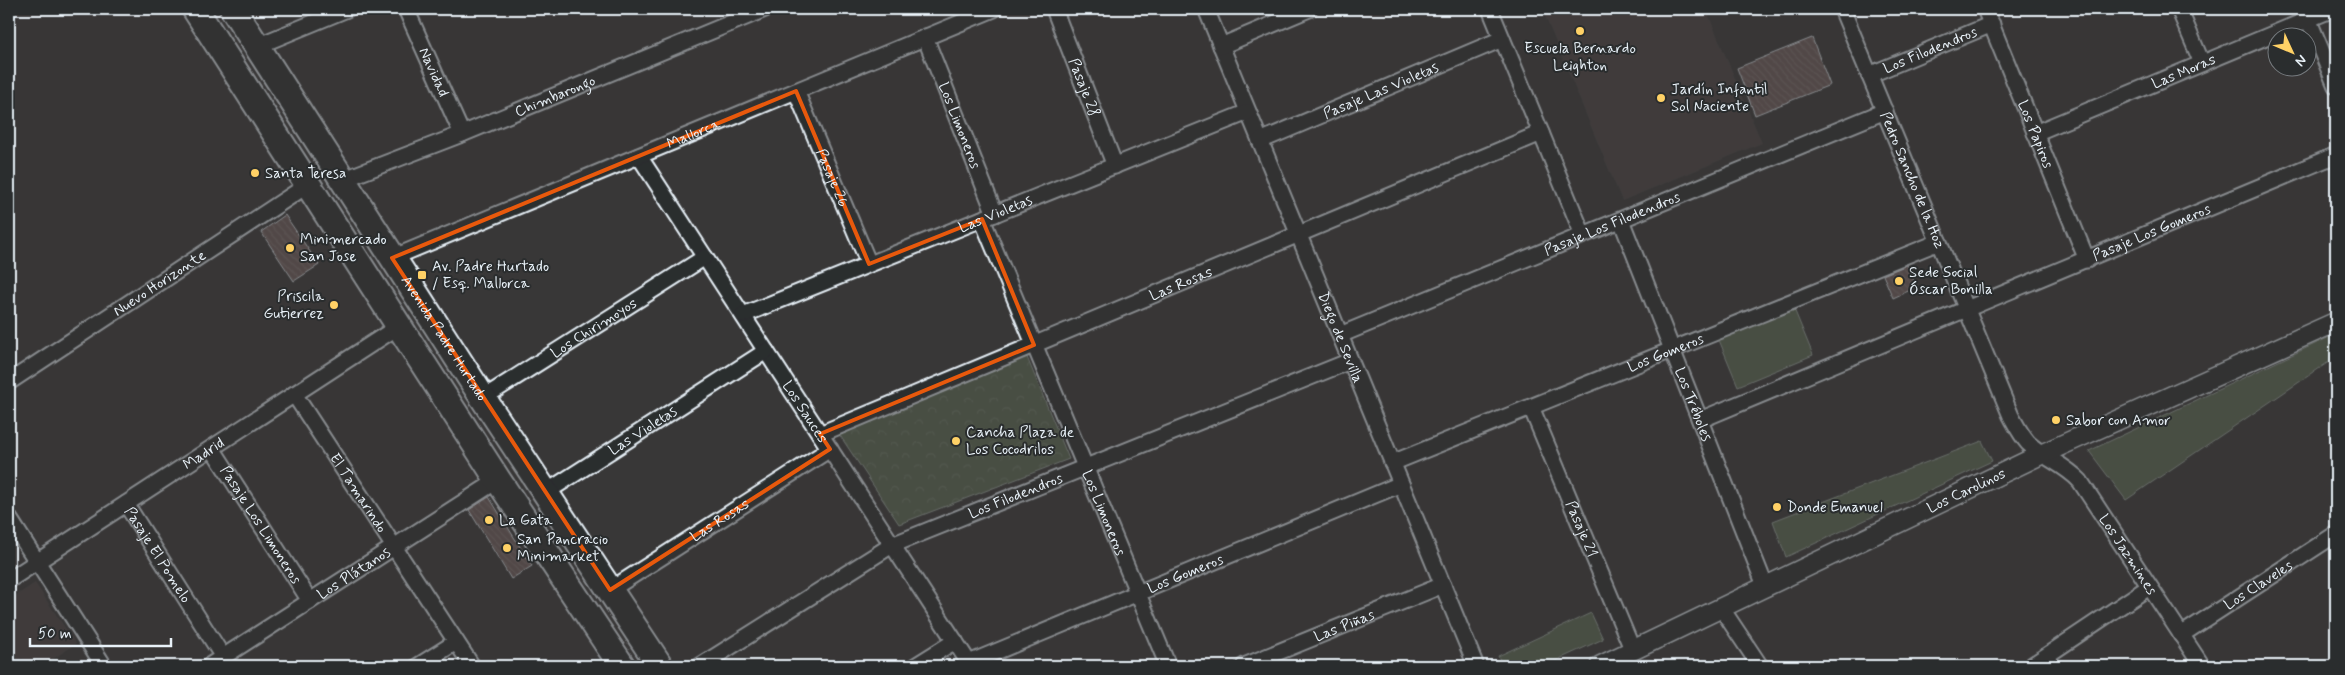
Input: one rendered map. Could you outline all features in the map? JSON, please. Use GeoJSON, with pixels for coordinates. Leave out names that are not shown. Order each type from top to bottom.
{"type":"FeatureCollection","features":[{"type":"Feature","properties":{"kind":"main road","name":"Avenida Padre Hurtado"},"geometry":{"type":"LineString","coordinates":[[195,9],[498,480],[622,666]]}},
{"type":"Feature","properties":{"kind":"main road","name":"Avenida Padre Hurtado"},"geometry":{"type":"LineString","coordinates":[[232,9],[483,398],[660,666]]}},
{"type":"Feature","properties":{"kind":"street"},"geometry":{"type":"LineString","coordinates":[[257,46],[347,9]]}},
{"type":"Feature","properties":{"kind":"street","name":"Navidad"},"geometry":{"type":"LineString","coordinates":[[406,9],[462,134]]}},
{"type":"Feature","properties":{"kind":"street","name":"Chimbarongo"},"geometry":{"type":"LineString","coordinates":[[342,180],[462,134],[742,13],[765,9]]}},
{"type":"Feature","properties":{"kind":"street","name":"Mallorca"},"geometry":{"type":"LineString","coordinates":[[392,258],[994,9]]}},
{"type":"Feature","properties":{"kind":"street","name":"Pasaje 28"},"geometry":{"type":"LineString","coordinates":[[1054,9],[1115,166]]}},
{"type":"Feature","properties":{"kind":"street","name":"Diego de Sevilla"},"geometry":{"type":"LineString","coordinates":[[1206,9],[1476,666]]}},
{"type":"Feature","properties":{"kind":"street"},"geometry":{"type":"LineString","coordinates":[[1221,46],[1309,9]]}},
{"type":"Feature","properties":{"kind":"street"},"geometry":{"type":"LineString","coordinates":[[1490,9],[1583,235]]}},
{"type":"Feature","properties":{"kind":"street","name":"Pedro Sancho de la Hoz"},"geometry":{"type":"LineString","coordinates":[[1842,9],[2010,416],[2028,442],[2042,454]]}},
{"type":"Feature","properties":{"kind":"street","name":"Los Papiros"},"geometry":{"type":"LineString","coordinates":[[1986,9],[2087,260]]}},
{"type":"Feature","properties":{"kind":"street"},"geometry":{"type":"LineString","coordinates":[[2180,9],[2202,63]]}},
{"type":"Feature","properties":{"kind":"street","name":"Las Moras"},"geometry":{"type":"LineString","coordinates":[[2035,133],[2202,63],[2306,14],[2332,9]]}},
{"type":"Feature","properties":{"kind":"street"},"geometry":{"type":"LineString","coordinates":[[2306,14],[2336,86]]}},
{"type":"Feature","properties":{"kind":"street","name":"Los Filodendros"},"geometry":{"type":"LineString","coordinates":[[1869,75],[1992,24]]}},
{"type":"Feature","properties":{"kind":"street","name":"Los Limoneros"},"geometry":{"type":"LineString","coordinates":[[925,37],[1034,345],[1168,666]]}},
{"type":"Feature","properties":{"kind":"street","name":"Pasaje Las Violetas"},"geometry":{"type":"LineString","coordinates":[[1260,141],[1502,39]]}},
{"type":"Feature","properties":{"kind":"street","name":"Pasaje 26"},"geometry":{"type":"LineString","coordinates":[[796,91],[869,264]]}},
{"type":"Feature","properties":{"kind":"street","name":"Pasaje Los Filodendros"},"geometry":{"type":"LineString","coordinates":[[1340,335],[1885,111]]}},
{"type":"Feature","properties":{"kind":"street","name":"Las Violetas"},"geometry":{"type":"LineString","coordinates":[[743,315],[1248,112]]}},
{"type":"Feature","properties":{"kind":"street","name":"Las Rosas"},"geometry":{"type":"LineString","coordinates":[[820,434],[1541,133]]}},
{"type":"Feature","properties":{"kind":"street","name":"Pasaje Los Gomeros"},"geometry":{"type":"LineString","coordinates":[[1967,310],[2336,155]]}},
{"type":"Feature","properties":{"kind":"street","name":"Los Sauces"},"geometry":{"type":"LineString","coordinates":[[638,156],[970,665]]}},
{"type":"Feature","properties":{"kind":"street","name":"Nuevo Horizonte"},"geometry":{"type":"LineString","coordinates":[[9,382],[309,184]]}},
{"type":"Feature","properties":{"kind":"street","name":"Los Tréboles"},"geometry":{"type":"LineString","coordinates":[[1621,220],[1766,588]]}},
{"type":"Feature","properties":{"kind":"street","name":"Los Gomeros"},"geometry":{"type":"LineString","coordinates":[[1392,463],[1939,242]]}},
{"type":"Feature","properties":{"kind":"street","name":"Los Chirimoyos"},"geometry":{"type":"LineString","coordinates":[[483,398],[705,257]]}},
{"type":"Feature","properties":{"kind":"street"},"geometry":{"type":"LineString","coordinates":[[1700,420],[1967,310]]}},
{"type":"Feature","properties":{"kind":"street","name":"Los Carolinos"},"geometry":{"type":"LineString","coordinates":[[1600,666],[2042,454],[2336,322]]}},
{"type":"Feature","properties":{"kind":"street","name":"Madrid"},"geometry":{"type":"LineString","coordinates":[[9,580],[399,326]]}},
{"type":"Feature","properties":{"kind":"street","name":"Las Violetas"},"geometry":{"type":"LineString","coordinates":[[545,493],[766,351]]}},
{"type":"Feature","properties":{"kind":"street","name":"Los Filodendros"},"geometry":{"type":"LineString","coordinates":[[700,666],[892,545],[1350,361]]}},
{"type":"Feature","properties":{"kind":"street","name":"El Tamarindo"},"geometry":{"type":"LineString","coordinates":[[294,394],[472,666]]}},
{"type":"Feature","properties":{"kind":"street","name":"Pasaje 21"},"geometry":{"type":"LineString","coordinates":[[1531,407],[1633,650]]}},
{"type":"Feature","properties":{"kind":"street","name":"Pasaje Los Limoneros"},"geometry":{"type":"LineString","coordinates":[[212,448],[310,602]]}},
{"type":"Feature","properties":{"kind":"street","name":"Las Rosas"},"geometry":{"type":"LineString","coordinates":[[610,590],[830,449]]}},
{"type":"Feature","properties":{"kind":"street","name":"Los Jazmines"},"geometry":{"type":"LineString","coordinates":[[2042,454],[2068,469],[2080,481],[2202,666]]}},
{"type":"Feature","properties":{"kind":"street","name":"Los Plátanos"},"geometry":{"type":"LineString","coordinates":[[209,666],[498,480]]}},
{"type":"Feature","properties":{"kind":"street","name":"Los Gomeros"},"geometry":{"type":"LineString","coordinates":[[970,665],[1401,484]]}},
{"type":"Feature","properties":{"kind":"street","name":"Pasaje El Pomelo"},"geometry":{"type":"LineString","coordinates":[[126,504],[223,657]]}},
{"type":"Feature","properties":{"kind":"street"},"geometry":{"type":"LineString","coordinates":[[9,518],[104,666]]}},
{"type":"Feature","properties":{"kind":"street","name":"Los Claveles"},"geometry":{"type":"LineString","coordinates":[[2181,635],[2336,534]]}},
{"type":"Feature","properties":{"kind":"street","name":"Las Piñas"},"geometry":{"type":"LineString","coordinates":[[1244,666],[1443,585]]}},
{"type":"Feature","properties":{"kind":"street"},"geometry":{"type":"LineString","coordinates":[[2031,666],[2149,587]]}},
{"type":"Feature","properties":{"kind":"street"},"geometry":{"type":"LineString","coordinates":[[1722,608],[1760,666]]}},
{"type":"Feature","properties":{"kind":"street"},"geometry":{"type":"LineString","coordinates":[[915,666],[955,641]]}},
{"type":"Feature","properties":{"kind":"street"},"geometry":{"type":"LineString","coordinates":[[418,666],[456,642]]}},
{"type":"Feature","properties":{"kind":"highlighted area"},"geometry":{"type":"Polygon","coordinates":[[[796,91],[869,264],[982,219],[1034,345],[820,434],[830,449],[610,590],[392,258],[796,91]]]}},
{"type":"Feature","properties":{"kind":"shaded area","name":"Jardín Infantil Sol Naciente"},"geometry":{"type":"Polygon","coordinates":[[[1542,9],[1706,9],[1762,143],[1622,201],[1542,9]]]}},
{"type":"Feature","properties":{"kind":"shaded area"},"geometry":{"type":"Polygon","coordinates":[[[35,583],[76,644],[42,666],[28,666],[22,658],[9,666],[9,600],[35,583]]]}},
{"type":"Feature","properties":{"kind":"green space"},"geometry":{"type":"Polygon","coordinates":[[[1794,309],[1813,355],[1738,386],[1719,340],[1794,309]]]}},
{"type":"Feature","properties":{"kind":"green space"},"geometry":{"type":"Polygon","coordinates":[[[2336,334],[2336,357],[2126,500],[2089,451],[2336,334]]]}},
{"type":"Feature","properties":{"kind":"green space"},"geometry":{"type":"Polygon","coordinates":[[[1024,350],[1069,459],[899,524],[839,434],[1024,350]]]}},
{"type":"Feature","properties":{"kind":"green space"},"geometry":{"type":"Polygon","coordinates":[[[1982,441],[1992,461],[1786,557],[1773,521],[1982,441]]]}},
{"type":"Feature","properties":{"kind":"green space"},"geometry":{"type":"Polygon","coordinates":[[[1591,613],[1603,639],[1544,666],[1503,666],[1498,656],[1591,613]]]}},
{"type":"Feature","properties":{"kind":"building"},"geometry":{"type":"Polygon","coordinates":[[[1812,38],[1830,85],[1755,115],[1737,68],[1812,38]]]}},
{"type":"Feature","properties":{"kind":"building","name":"Minimercado San Jose"},"geometry":{"type":"Polygon","coordinates":[[[285,215],[319,265],[294,281],[261,232],[285,215]]]}},
{"type":"Feature","properties":{"kind":"building","name":"Sede Social Óscar Bonilla"},"geometry":{"type":"Polygon","coordinates":[[[1907,265],[1917,287],[1893,298],[1883,275],[1907,265]]]}},
{"type":"Feature","properties":{"kind":"building"},"geometry":{"type":"Polygon","coordinates":[[[489,497],[532,566],[511,579],[469,510],[489,497]]]}},
{"type":"Feature","properties":{"kind":"place","name":"Escuela Bernardo Leighton"},"geometry":{"type":"Point","coordinates":[1580,31]}},
{"type":"Feature","properties":{"kind":"place","name":"Jardín Infantil Sol Naciente"},"geometry":{"type":"Point","coordinates":[1661,98]}},
{"type":"Feature","properties":{"kind":"place","name":"Santa Teresa"},"geometry":{"type":"Point","coordinates":[255,173]}},
{"type":"Feature","properties":{"kind":"place","name":"Minimercado San Jose"},"geometry":{"type":"Point","coordinates":[290,248]}},
{"type":"Feature","properties":{"kind":"place","name":"Av. Padre Hurtado / Esq. Mallorca"},"geometry":{"type":"Point","coordinates":[422,275]}},
{"type":"Feature","properties":{"kind":"place","name":"Sede Social Óscar Bonilla"},"geometry":{"type":"Point","coordinates":[1899,281]}},
{"type":"Feature","properties":{"kind":"place","name":"Priscila Gutierrez"},"geometry":{"type":"Point","coordinates":[334,305]}},
{"type":"Feature","properties":{"kind":"place","name":"Sabor con Amor"},"geometry":{"type":"Point","coordinates":[2056,420]}},
{"type":"Feature","properties":{"kind":"place","name":"Cancha Plaza de Los Cocodrilos"},"geometry":{"type":"Point","coordinates":[956,441]}},
{"type":"Feature","properties":{"kind":"place","name":"Donde Emanuel"},"geometry":{"type":"Point","coordinates":[1777,507]}},
{"type":"Feature","properties":{"kind":"place","name":"La Gata"},"geometry":{"type":"Point","coordinates":[489,520]}},
{"type":"Feature","properties":{"kind":"place","name":"San Pancracio Minimarket"},"geometry":{"type":"Point","coordinates":[507,548]}}]}
